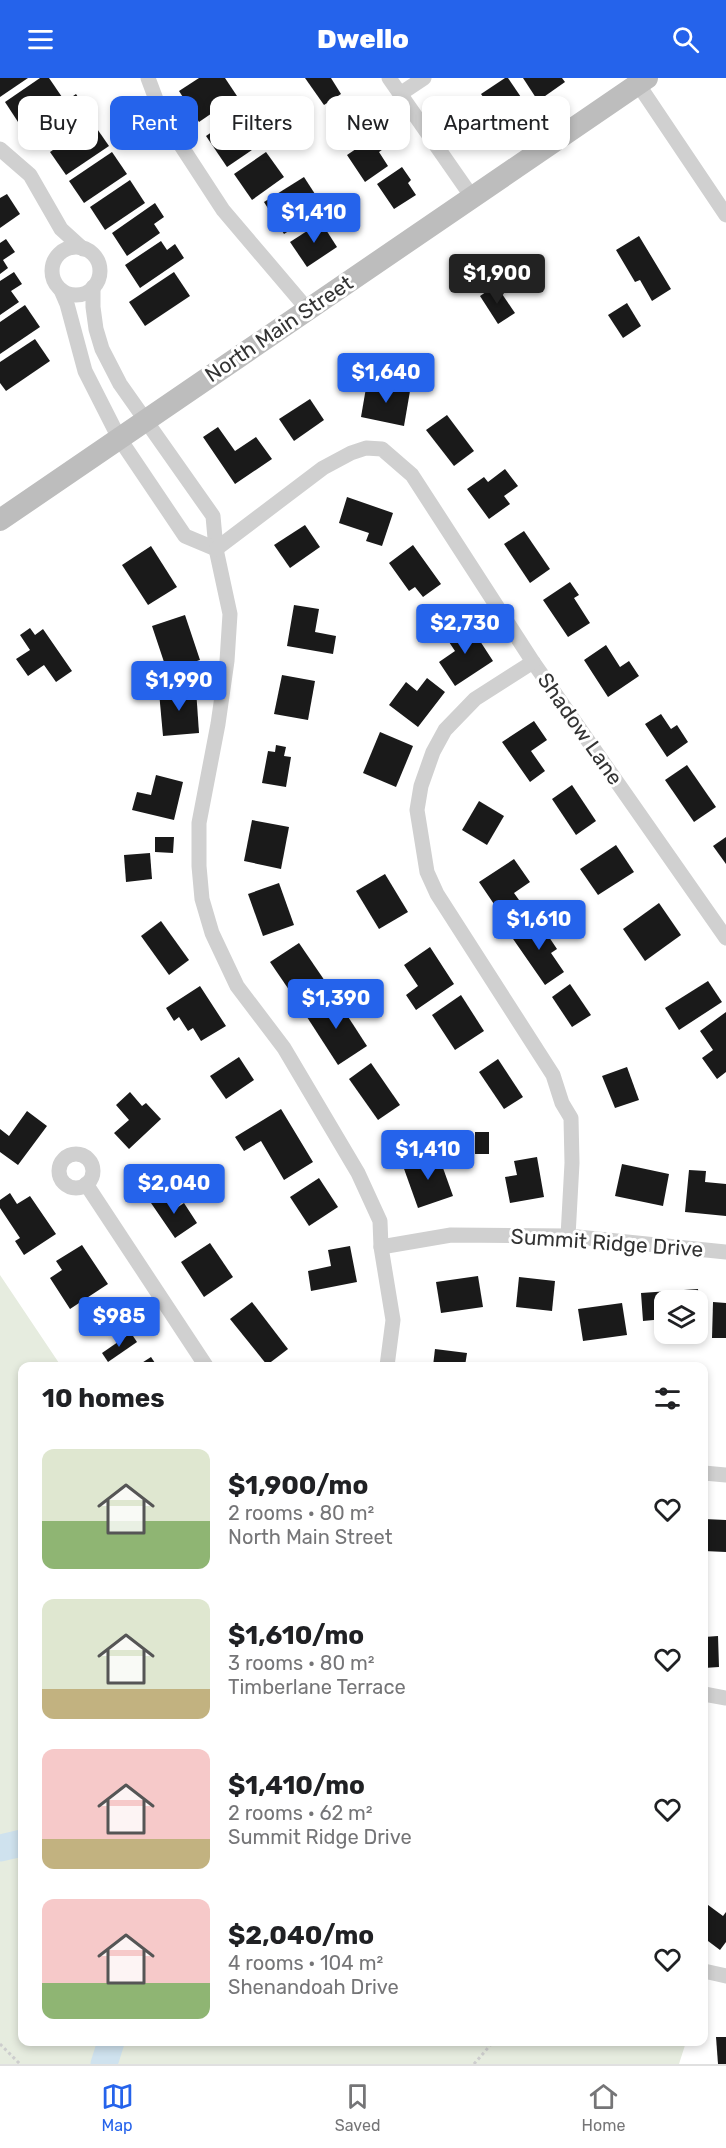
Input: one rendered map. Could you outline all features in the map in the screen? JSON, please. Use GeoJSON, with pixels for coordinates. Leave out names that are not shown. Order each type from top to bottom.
{"type":"FeatureCollection","features":[{"type":"Feature","properties":{"kind":"main road","name":"North Main Street"},"geometry":{"type":"LineString","coordinates":[[0,520],[642,81]]}},
{"type":"Feature","properties":{"kind":"street"},"geometry":{"type":"LineString","coordinates":[[148,78],[163,118],[223,210],[308,310]]}},
{"type":"Feature","properties":{"kind":"street"},"geometry":{"type":"LineString","coordinates":[[389,78],[472,197]]}},
{"type":"Feature","properties":{"kind":"street"},"geometry":{"type":"LineString","coordinates":[[400,94],[423,78]]}},
{"type":"Feature","properties":{"kind":"street"},"geometry":{"type":"LineString","coordinates":[[642,81],[726,215]]}},
{"type":"Feature","properties":{"kind":"street"},"geometry":{"type":"LineString","coordinates":[[0,149],[30,175],[61,229],[83,249],[90,252],[99,265],[98,280],[93,287],[80,295],[61,290]]}},
{"type":"Feature","properties":{"kind":"street"},"geometry":{"type":"LineString","coordinates":[[61,229],[52,273],[53,279],[67,304],[85,371],[119,438],[185,536],[216,549]]}},
{"type":"Feature","properties":{"kind":"street"},"geometry":{"type":"LineString","coordinates":[[56,258],[68,249],[83,249]]}},
{"type":"Feature","properties":{"kind":"street"},"geometry":{"type":"LineString","coordinates":[[93,287],[93,307],[102,350],[120,384],[213,516],[216,549],[230,614],[227,661],[218,724],[199,823],[202,899],[212,933],[237,986],[284,1048],[358,1173],[380,1221],[381,1247],[393,1320],[388,1362]]}},
{"type":"Feature","properties":{"kind":"street","name":"Shadow Lane"},"geometry":{"type":"LineString","coordinates":[[216,549],[323,468],[366,448],[382,449],[412,475],[533,662],[726,938]]}},
{"type":"Feature","properties":{"kind":"street"},"geometry":{"type":"LineString","coordinates":[[533,662],[475,699],[445,730],[432,752],[421,786],[417,810],[427,872],[436,894],[553,1075],[562,1102],[571,1118],[572,1163],[568,1236]]}},
{"type":"Feature","properties":{"kind":"street"},"geometry":{"type":"LineString","coordinates":[[86,1184],[203,1362]]}},
{"type":"Feature","properties":{"kind":"street","name":"Summit Ridge Drive"},"geometry":{"type":"LineString","coordinates":[[381,1247],[451,1235],[568,1236],[726,1252]]}},
{"type":"Feature","properties":{"kind":"street"},"geometry":{"type":"LineString","coordinates":[[708,1473],[726,1475]]}},
{"type":"Feature","properties":{"kind":"street"},"geometry":{"type":"LineString","coordinates":[[708,1695],[726,1698]]}},
{"type":"Feature","properties":{"kind":"street"},"geometry":{"type":"LineString","coordinates":[[708,1972],[726,1976]]}},
{"type":"Feature","properties":{"kind":"path"},"geometry":{"type":"LineString","coordinates":[[0,2044],[20,2064]]}},
{"type":"Feature","properties":{"kind":"path"},"geometry":{"type":"LineString","coordinates":[[474,2064],[490,2046]]}},
{"type":"Feature","properties":{"kind":"shaded area"},"geometry":{"type":"Polygon","coordinates":[[[0,1275],[58,1362],[18,1362],[18,2046],[685,2046],[679,2064],[0,2064],[0,1275]]]}},
{"type":"Feature","properties":{"kind":"building"},"geometry":{"type":"Polygon","coordinates":[[[0,78],[28,78],[0,97],[0,78]]]}},
{"type":"Feature","properties":{"kind":"building"},"geometry":{"type":"Polygon","coordinates":[[[40,78],[49,78],[61,96],[18,96],[18,122],[5,102],[40,78]]]}},
{"type":"Feature","properties":{"kind":"building"},"geometry":{"type":"Polygon","coordinates":[[[199,78],[225,78],[237,96],[210,96],[210,114],[199,122],[198,96],[182,96],[179,91],[199,78]]]}},
{"type":"Feature","properties":{"kind":"building"},"geometry":{"type":"Polygon","coordinates":[[[305,78],[331,78],[341,94],[326,96],[324,105],[305,78]]]}},
{"type":"Feature","properties":{"kind":"building"},"geometry":{"type":"Polygon","coordinates":[[[508,78],[520,96],[482,96],[481,94],[508,78]]]}},
{"type":"Feature","properties":{"kind":"building"},"geometry":{"type":"Polygon","coordinates":[[[523,78],[562,78],[565,82],[545,96],[535,96],[523,78]]]}},
{"type":"Feature","properties":{"kind":"building"},"geometry":{"type":"Polygon","coordinates":[[[98,130],[109,146],[66,175],[50,152],[53,150],[98,150],[98,130]]]}},
{"type":"Feature","properties":{"kind":"building"},"geometry":{"type":"Polygon","coordinates":[[[215,150],[252,150],[227,167],[215,150]]]}},
{"type":"Feature","properties":{"kind":"building"},"geometry":{"type":"Polygon","coordinates":[[[354,150],[382,150],[379,152],[388,166],[365,182],[347,155],[354,150]]]}},
{"type":"Feature","properties":{"kind":"building"},"geometry":{"type":"Polygon","coordinates":[[[112,152],[127,174],[84,203],[69,181],[112,152]]]}},
{"type":"Feature","properties":{"kind":"building"},"geometry":{"type":"Polygon","coordinates":[[[266,152],[284,177],[252,200],[234,174],[266,152]]]}},
{"type":"Feature","properties":{"kind":"building"},"geometry":{"type":"Polygon","coordinates":[[[402,167],[411,180],[408,183],[416,195],[394,209],[377,184],[402,167]]]}},
{"type":"Feature","properties":{"kind":"building"},"geometry":{"type":"Polygon","coordinates":[[[304,177],[324,208],[284,234],[264,202],[304,177]]]}},
{"type":"Feature","properties":{"kind":"building"},"geometry":{"type":"Polygon","coordinates":[[[130,180],[145,203],[105,230],[90,207],[130,180]]]}},
{"type":"Feature","properties":{"kind":"building"},"geometry":{"type":"Polygon","coordinates":[[[7,194],[20,214],[0,228],[0,198],[7,194]]]}},
{"type":"Feature","properties":{"kind":"building"},"geometry":{"type":"Polygon","coordinates":[[[155,203],[164,217],[154,224],[160,233],[127,256],[112,233],[155,203]]]}},
{"type":"Feature","properties":{"kind":"building"},"geometry":{"type":"Polygon","coordinates":[[[321,222],[337,247],[307,267],[290,242],[321,222]]]}},
{"type":"Feature","properties":{"kind":"building"},"geometry":{"type":"Polygon","coordinates":[[[639,236],[671,289],[652,301],[640,280],[635,282],[616,250],[639,236]]]}},
{"type":"Feature","properties":{"kind":"building"},"geometry":{"type":"Polygon","coordinates":[[[6,239],[15,252],[3,260],[8,268],[0,274],[0,243],[6,239]]]}},
{"type":"Feature","properties":{"kind":"building"},"geometry":{"type":"Polygon","coordinates":[[[161,241],[167,250],[175,244],[184,258],[140,288],[125,265],[161,241]]]}},
{"type":"Feature","properties":{"kind":"building"},"geometry":{"type":"Polygon","coordinates":[[[14,272],[22,284],[11,291],[19,302],[0,315],[0,281],[14,272]]]}},
{"type":"Feature","properties":{"kind":"building"},"geometry":{"type":"Polygon","coordinates":[[[174,272],[190,296],[145,326],[129,302],[174,272]]]}},
{"type":"Feature","properties":{"kind":"building"},"geometry":{"type":"Polygon","coordinates":[[[496,285],[515,313],[498,324],[480,296],[496,285]]]}},
{"type":"Feature","properties":{"kind":"building"},"geometry":{"type":"Polygon","coordinates":[[[627,303],[641,326],[623,338],[608,315],[627,303]]]}},
{"type":"Feature","properties":{"kind":"building"},"geometry":{"type":"Polygon","coordinates":[[[25,305],[40,327],[0,354],[0,322],[25,305]]]}},
{"type":"Feature","properties":{"kind":"building"},"geometry":{"type":"Polygon","coordinates":[[[35,339],[50,361],[6,391],[0,383],[0,362],[35,339]]]}},
{"type":"Feature","properties":{"kind":"building"},"geometry":{"type":"Polygon","coordinates":[[[367,382],[410,391],[404,426],[361,417],[367,382]]]}},
{"type":"Feature","properties":{"kind":"building"},"geometry":{"type":"Polygon","coordinates":[[[310,399],[324,420],[294,441],[279,419],[310,399]]]}},
{"type":"Feature","properties":{"kind":"building"},"geometry":{"type":"Polygon","coordinates":[[[447,415],[474,451],[454,466],[426,430],[447,415]]]}},
{"type":"Feature","properties":{"kind":"building"},"geometry":{"type":"Polygon","coordinates":[[[218,427],[235,451],[256,437],[272,459],[235,484],[203,437],[218,427]]]}},
{"type":"Feature","properties":{"kind":"building"},"geometry":{"type":"Polygon","coordinates":[[[505,469],[518,486],[504,496],[510,504],[489,519],[467,489],[484,477],[488,482],[505,469]]]}},
{"type":"Feature","properties":{"kind":"building"},"geometry":{"type":"Polygon","coordinates":[[[347,497],[393,513],[382,546],[366,541],[369,533],[339,523],[347,497]]]}},
{"type":"Feature","properties":{"kind":"building"},"geometry":{"type":"Polygon","coordinates":[[[305,525],[320,547],[290,568],[274,545],[305,525]]]}},
{"type":"Feature","properties":{"kind":"building"},"geometry":{"type":"Polygon","coordinates":[[[524,531],[550,569],[530,583],[504,544],[524,531]]]}},
{"type":"Feature","properties":{"kind":"building"},"geometry":{"type":"Polygon","coordinates":[[[413,545],[441,584],[423,597],[415,587],[409,591],[389,563],[413,545]]]}},
{"type":"Feature","properties":{"kind":"building"},"geometry":{"type":"Polygon","coordinates":[[[151,546],[177,587],[148,605],[122,565],[151,546]]]}},
{"type":"Feature","properties":{"kind":"building"},"geometry":{"type":"Polygon","coordinates":[[[570,582],[579,595],[574,598],[590,623],[568,637],[543,600],[570,582]]]}},
{"type":"Feature","properties":{"kind":"building"},"geometry":{"type":"Polygon","coordinates":[[[294,605],[319,609],[315,632],[336,636],[333,654],[287,646],[294,605]]]}},
{"type":"Feature","properties":{"kind":"building"},"geometry":{"type":"Polygon","coordinates":[[[451,605],[460,618],[447,627],[438,614],[451,605]]]}},
{"type":"Feature","properties":{"kind":"building"},"geometry":{"type":"Polygon","coordinates":[[[185,615],[200,660],[167,671],[152,626],[185,615]]]}},
{"type":"Feature","properties":{"kind":"building"},"geometry":{"type":"Polygon","coordinates":[[[467,621],[493,661],[455,686],[439,662],[455,651],[445,636],[467,621]]]}},
{"type":"Feature","properties":{"kind":"building"},"geometry":{"type":"Polygon","coordinates":[[[30,628],[35,635],[43,629],[72,671],[56,682],[44,665],[28,676],[16,659],[30,650],[20,635],[30,628]]]}},
{"type":"Feature","properties":{"kind":"building"},"geometry":{"type":"Polygon","coordinates":[[[606,645],[620,667],[629,661],[639,676],[608,697],[584,660],[606,645]]]}},
{"type":"Feature","properties":{"kind":"building"},"geometry":{"type":"Polygon","coordinates":[[[282,675],[315,681],[308,720],[274,714],[282,675]]]}},
{"type":"Feature","properties":{"kind":"building"},"geometry":{"type":"Polygon","coordinates":[[[427,678],[445,692],[418,727],[389,705],[406,682],[417,691],[427,678]]]}},
{"type":"Feature","properties":{"kind":"building"},"geometry":{"type":"Polygon","coordinates":[[[196,689],[199,733],[163,736],[159,692],[196,689]]]}},
{"type":"Feature","properties":{"kind":"building"},"geometry":{"type":"Polygon","coordinates":[[[661,714],[671,729],[677,725],[688,742],[667,757],[645,724],[661,714]]]}},
{"type":"Feature","properties":{"kind":"building"},"geometry":{"type":"Polygon","coordinates":[[[534,721],[547,740],[531,751],[545,771],[530,782],[502,742],[534,721]]]}},
{"type":"Feature","properties":{"kind":"building"},"geometry":{"type":"Polygon","coordinates":[[[380,732],[413,746],[396,787],[363,773],[380,732]]]}},
{"type":"Feature","properties":{"kind":"building"},"geometry":{"type":"Polygon","coordinates":[[[276,745],[286,747],[284,756],[291,757],[286,787],[262,783],[268,751],[275,752],[276,745]]]}},
{"type":"Feature","properties":{"kind":"building"},"geometry":{"type":"Polygon","coordinates":[[[687,765],[716,807],[694,822],[665,780],[687,765]]]}},
{"type":"Feature","properties":{"kind":"building"},"geometry":{"type":"Polygon","coordinates":[[[156,775],[183,782],[174,820],[132,810],[137,792],[151,795],[156,775]]]}},
{"type":"Feature","properties":{"kind":"building"},"geometry":{"type":"Polygon","coordinates":[[[572,785],[596,821],[576,835],[552,799],[572,785]]]}},
{"type":"Feature","properties":{"kind":"building"},"geometry":{"type":"Polygon","coordinates":[[[479,801],[504,816],[487,845],[462,830],[479,801]]]}},
{"type":"Feature","properties":{"kind":"building"},"geometry":{"type":"Polygon","coordinates":[[[252,820],[289,827],[281,869],[244,861],[252,820]]]}},
{"type":"Feature","properties":{"kind":"building"},"geometry":{"type":"Polygon","coordinates":[[[155,837],[174,837],[173,853],[155,852],[155,837]]]}},
{"type":"Feature","properties":{"kind":"building"},"geometry":{"type":"Polygon","coordinates":[[[726,837],[726,864],[713,846],[726,837]]]}},
{"type":"Feature","properties":{"kind":"building"},"geometry":{"type":"Polygon","coordinates":[[[616,845],[634,872],[598,895],[580,869],[616,845]]]}},
{"type":"Feature","properties":{"kind":"building"},"geometry":{"type":"Polygon","coordinates":[[[150,853],[152,879],[126,882],[124,855],[150,853]]]}},
{"type":"Feature","properties":{"kind":"building"},"geometry":{"type":"Polygon","coordinates":[[[514,859],[530,882],[514,893],[519,900],[500,913],[479,882],[514,859]]]}},
{"type":"Feature","properties":{"kind":"building"},"geometry":{"type":"Polygon","coordinates":[[[385,874],[408,912],[379,929],[356,891],[385,874]]]}},
{"type":"Feature","properties":{"kind":"building"},"geometry":{"type":"Polygon","coordinates":[[[279,883],[294,925],[263,936],[248,894],[279,883]]]}},
{"type":"Feature","properties":{"kind":"building"},"geometry":{"type":"Polygon","coordinates":[[[659,903],[681,935],[645,961],[623,929],[659,903]]]}},
{"type":"Feature","properties":{"kind":"building"},"geometry":{"type":"Polygon","coordinates":[[[537,919],[557,949],[551,953],[564,972],[545,985],[511,936],[537,919]]]}},
{"type":"Feature","properties":{"kind":"building"},"geometry":{"type":"Polygon","coordinates":[[[161,921],[189,960],[169,975],[141,936],[161,921]]]}},
{"type":"Feature","properties":{"kind":"building"},"geometry":{"type":"Polygon","coordinates":[[[299,943],[327,984],[298,1003],[270,962],[299,943]]]}},
{"type":"Feature","properties":{"kind":"building"},"geometry":{"type":"Polygon","coordinates":[[[430,947],[454,984],[416,1010],[406,995],[418,986],[404,965],[430,947]]]}},
{"type":"Feature","properties":{"kind":"building"},"geometry":{"type":"Polygon","coordinates":[[[708,981],[722,1002],[679,1030],[665,1008],[708,981]]]}},
{"type":"Feature","properties":{"kind":"building"},"geometry":{"type":"Polygon","coordinates":[[[570,984],[591,1015],[572,1027],[552,997],[570,984]]]}},
{"type":"Feature","properties":{"kind":"building"},"geometry":{"type":"Polygon","coordinates":[[[200,986],[226,1026],[201,1041],[193,1028],[188,1031],[179,1017],[174,1021],[166,1008],[200,986]]]}},
{"type":"Feature","properties":{"kind":"building"},"geometry":{"type":"Polygon","coordinates":[[[334,995],[367,1046],[338,1065],[305,1014],[334,995]]]}},
{"type":"Feature","properties":{"kind":"building"},"geometry":{"type":"Polygon","coordinates":[[[461,995],[484,1031],[455,1050],[432,1015],[461,995]]]}},
{"type":"Feature","properties":{"kind":"building"},"geometry":{"type":"Polygon","coordinates":[[[726,1012],[726,1072],[717,1079],[702,1058],[713,1050],[700,1031],[726,1012]]]}},
{"type":"Feature","properties":{"kind":"building"},"geometry":{"type":"Polygon","coordinates":[[[239,1057],[254,1080],[226,1099],[210,1076],[239,1057]]]}},
{"type":"Feature","properties":{"kind":"building"},"geometry":{"type":"Polygon","coordinates":[[[498,1059],[523,1097],[504,1109],[479,1072],[498,1059]]]}},
{"type":"Feature","properties":{"kind":"building"},"geometry":{"type":"Polygon","coordinates":[[[371,1063],[400,1105],[378,1120],[349,1079],[371,1063]]]}},
{"type":"Feature","properties":{"kind":"building"},"geometry":{"type":"Polygon","coordinates":[[[627,1067],[639,1100],[615,1108],[602,1076],[627,1067]]]}},
{"type":"Feature","properties":{"kind":"building"},"geometry":{"type":"Polygon","coordinates":[[[130,1092],[142,1106],[146,1103],[161,1119],[129,1149],[114,1133],[129,1120],[116,1105],[130,1092]]]}},
{"type":"Feature","properties":{"kind":"building"},"geometry":{"type":"Polygon","coordinates":[[[281,1109],[313,1162],[284,1180],[261,1141],[244,1151],[235,1137],[281,1109]]]}},
{"type":"Feature","properties":{"kind":"building"},"geometry":{"type":"Polygon","coordinates":[[[27,1111],[47,1126],[18,1165],[0,1152],[0,1129],[9,1136],[27,1111]]]}},
{"type":"Feature","properties":{"kind":"building"},"geometry":{"type":"Polygon","coordinates":[[[475,1132],[489,1132],[489,1154],[475,1154],[475,1132]]]}},
{"type":"Feature","properties":{"kind":"building"},"geometry":{"type":"Polygon","coordinates":[[[438,1154],[453,1196],[418,1208],[403,1166],[438,1154]]]}},
{"type":"Feature","properties":{"kind":"building"},"geometry":{"type":"Polygon","coordinates":[[[537,1157],[544,1197],[510,1203],[505,1177],[517,1175],[514,1161],[537,1157]]]}},
{"type":"Feature","properties":{"kind":"building"},"geometry":{"type":"Polygon","coordinates":[[[622,1164],[669,1174],[663,1206],[615,1196],[622,1164]]]}},
{"type":"Feature","properties":{"kind":"building"},"geometry":{"type":"Polygon","coordinates":[[[689,1170],[706,1171],[705,1182],[726,1184],[726,1216],[685,1212],[689,1170]]]}},
{"type":"Feature","properties":{"kind":"building"},"geometry":{"type":"Polygon","coordinates":[[[319,1178],[338,1207],[309,1226],[290,1197],[319,1178]]]}},
{"type":"Feature","properties":{"kind":"building"},"geometry":{"type":"Polygon","coordinates":[[[168,1192],[178,1207],[184,1203],[197,1223],[175,1238],[151,1203],[168,1192]]]}},
{"type":"Feature","properties":{"kind":"building"},"geometry":{"type":"Polygon","coordinates":[[[10,1193],[17,1204],[30,1196],[56,1234],[24,1255],[15,1241],[20,1238],[0,1208],[0,1200],[10,1193]]]}},
{"type":"Feature","properties":{"kind":"building"},"geometry":{"type":"Polygon","coordinates":[[[210,1243],[233,1277],[204,1297],[181,1262],[210,1243]]]}},
{"type":"Feature","properties":{"kind":"building"},"geometry":{"type":"Polygon","coordinates":[[[82,1245],[108,1284],[70,1309],[50,1278],[62,1270],[56,1261],[82,1245]]]}},
{"type":"Feature","properties":{"kind":"building"},"geometry":{"type":"Polygon","coordinates":[[[350,1246],[357,1282],[311,1291],[308,1271],[331,1266],[328,1250],[350,1246]]]}},
{"type":"Feature","properties":{"kind":"building"},"geometry":{"type":"Polygon","coordinates":[[[478,1276],[483,1307],[441,1313],[436,1282],[478,1276]]]}},
{"type":"Feature","properties":{"kind":"building"},"geometry":{"type":"Polygon","coordinates":[[[519,1277],[555,1281],[552,1311],[516,1307],[519,1277]]]}},
{"type":"Feature","properties":{"kind":"building"},"geometry":{"type":"Polygon","coordinates":[[[654,1292],[654,1320],[643,1321],[641,1293],[654,1292]]]}},
{"type":"Feature","properties":{"kind":"building"},"geometry":{"type":"Polygon","coordinates":[[[252,1302],[288,1349],[271,1362],[265,1362],[230,1319],[252,1302]]]}},
{"type":"Feature","properties":{"kind":"building"},"geometry":{"type":"Polygon","coordinates":[[[713,1302],[726,1303],[726,1338],[712,1338],[713,1302]]]}},
{"type":"Feature","properties":{"kind":"building"},"geometry":{"type":"Polygon","coordinates":[[[622,1303],[627,1335],[583,1341],[578,1309],[622,1303]]]}},
{"type":"Feature","properties":{"kind":"building"},"geometry":{"type":"Polygon","coordinates":[[[131,1333],[137,1342],[108,1362],[102,1353],[131,1333]]]}},
{"type":"Feature","properties":{"kind":"building"},"geometry":{"type":"Polygon","coordinates":[[[435,1349],[467,1353],[466,1362],[433,1362],[435,1349]]]}},
{"type":"Feature","properties":{"kind":"building"},"geometry":{"type":"Polygon","coordinates":[[[151,1357],[154,1362],[143,1362],[151,1357]]]}},
{"type":"Feature","properties":{"kind":"building"},"geometry":{"type":"Polygon","coordinates":[[[708,1519],[726,1520],[726,1552],[708,1551],[708,1519]]]}},
{"type":"Feature","properties":{"kind":"building"},"geometry":{"type":"Polygon","coordinates":[[[718,1636],[719,1667],[708,1668],[708,1637],[718,1636]]]}},
{"type":"Feature","properties":{"kind":"building"},"geometry":{"type":"Polygon","coordinates":[[[708,1905],[723,1916],[726,1912],[726,1942],[720,1950],[708,1941],[708,1905]]]}},
{"type":"Feature","properties":{"kind":"building"},"geometry":{"type":"Polygon","coordinates":[[[716,2037],[726,2037],[726,2064],[718,2064],[716,2037]]]}},
{"type":"Feature","properties":{"kind":"waterway"},"geometry":{"type":"LineString","coordinates":[[0,1848],[18,1844]]}},
{"type":"Feature","properties":{"kind":"waterway"},"geometry":{"type":"LineString","coordinates":[[104,2064],[110,2046]]}}]}
